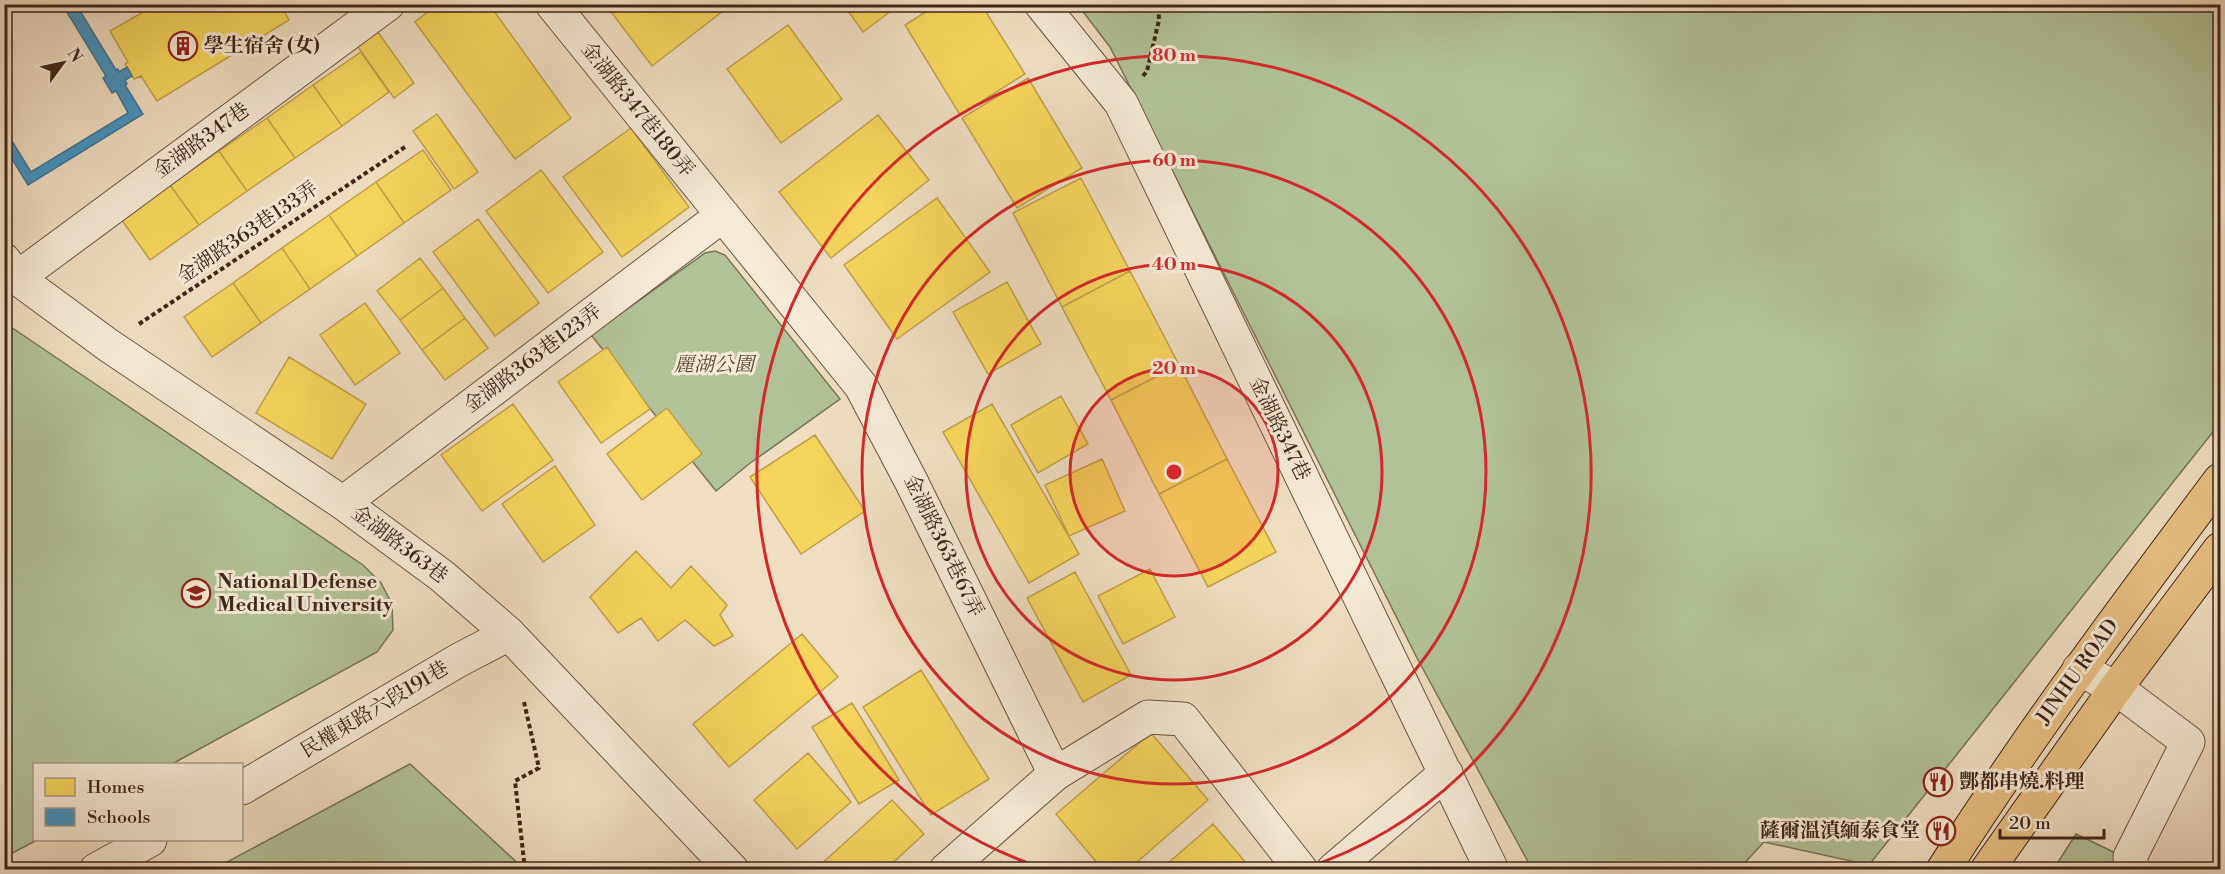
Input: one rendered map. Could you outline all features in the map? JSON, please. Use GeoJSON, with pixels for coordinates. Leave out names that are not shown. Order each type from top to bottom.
{"type":"FeatureCollection","features":[{"type":"Feature","properties":{"kind":"main road","name":"JINHU ROAD"},"geometry":{"type":"LineString","coordinates":[[1943,870],[1978,813],[2079,669],[2220,480]]}},
{"type":"Feature","properties":{"kind":"main road","name":"JINHU ROAD"},"geometry":{"type":"LineString","coordinates":[[1987,870],[2116,688],[2220,549]]}},
{"type":"Feature","properties":{"kind":"street","name":"金湖路347巷180弄"},"geometry":{"type":"LineString","coordinates":[[552,4],[723,215]]}},
{"type":"Feature","properties":{"kind":"street","name":"金湖路347巷"},"geometry":{"type":"LineString","coordinates":[[1041,4],[1121,103],[1492,870]]}},
{"type":"Feature","properties":{"kind":"street","name":"金湖路347巷"},"geometry":{"type":"LineString","coordinates":[[11,269],[380,7]]}},
{"type":"Feature","properties":{"kind":"street","name":"金湖路363巷123弄"},"geometry":{"type":"LineString","coordinates":[[343,503],[723,215]]}},
{"type":"Feature","properties":{"kind":"street","name":"金湖路363巷67弄"},"geometry":{"type":"LineString","coordinates":[[723,215],[861,386],[911,481],[1055,774]]}},
{"type":"Feature","properties":{"kind":"street","name":"金湖路363巷"},"geometry":{"type":"LineString","coordinates":[[11,269],[108,345],[343,503],[442,576],[509,634],[732,870]]}},
{"type":"Feature","properties":{"kind":"street","name":"民權東路六段191巷"},"geometry":{"type":"LineString","coordinates":[[243,787],[459,660],[509,634]]}},
{"type":"Feature","properties":{"kind":"street"},"geometry":{"type":"LineString","coordinates":[[2079,669],[2116,688],[2188,742],[2130,857],[2133,870]]}},
{"type":"Feature","properties":{"kind":"street"},"geometry":{"type":"LineString","coordinates":[[946,870],[1055,774],[1148,717],[1183,719],[1301,870]]}},
{"type":"Feature","properties":{"kind":"street"},"geometry":{"type":"LineString","coordinates":[[1333,870],[1446,773]]}},
{"type":"Feature","properties":{"kind":"street"},"geometry":{"type":"LineString","coordinates":[[96,870],[148,841]]}},
{"type":"Feature","properties":{"kind":"path"},"geometry":{"type":"LineString","coordinates":[[1121,103],[1148,71],[1159,20],[1158,4]]}},
{"type":"Feature","properties":{"kind":"path","name":"金湖路363巷133弄"},"geometry":{"type":"LineString","coordinates":[[108,345],[405,147]]}},
{"type":"Feature","properties":{"kind":"path"},"geometry":{"type":"LineString","coordinates":[[524,701],[539,768],[515,781],[525,870]]}},
{"type":"Feature","properties":{"kind":"green space"},"geometry":{"type":"Polygon","coordinates":[[[1078,5],[2220,5],[2220,423],[1869,865],[1764,842],[1739,869],[1532,869],[1417,658],[1110,47],[1078,5]]]}},
{"type":"Feature","properties":{"kind":"green space","name":"麗湖公園"},"geometry":{"type":"Polygon","coordinates":[[[715,251],[725,255],[840,399],[749,464],[716,491],[591,335],[705,253],[715,251]]]}},
{"type":"Feature","properties":{"kind":"green space","name":"National Defense Medical University"},"geometry":{"type":"Polygon","coordinates":[[[5,323],[363,565],[381,583],[392,604],[393,630],[377,652],[174,763],[33,763],[33,841],[35,841],[5,857],[5,323]]]}},
{"type":"Feature","properties":{"kind":"green space"},"geometry":{"type":"Polygon","coordinates":[[[410,764],[524,869],[214,869],[410,764]]]}},
{"type":"Feature","properties":{"kind":"green space"},"geometry":{"type":"Polygon","coordinates":[[[2076,834],[2149,869],[2053,870],[2076,834]]]}},
{"type":"Feature","properties":{"kind":"building: Homes","name":"學生宿舍 (女)"},"geometry":{"type":"Polygon","coordinates":[[[157,4],[280,4],[289,20],[157,101],[141,76],[134,79],[125,64],[128,62],[110,31],[157,4]]]}},
{"type":"Feature","properties":{"kind":"building: Homes"},"geometry":{"type":"Polygon","coordinates":[[[438,4],[489,4],[571,118],[515,159],[415,22],[438,4]]]}},
{"type":"Feature","properties":{"kind":"building: Homes"},"geometry":{"type":"Polygon","coordinates":[[[605,4],[732,4],[652,66],[605,4]]]}},
{"type":"Feature","properties":{"kind":"building: Homes"},"geometry":{"type":"Polygon","coordinates":[[[843,4],[900,4],[863,32],[843,4]]]}},
{"type":"Feature","properties":{"kind":"building: Homes"},"geometry":{"type":"Polygon","coordinates":[[[938,4],[981,4],[1025,74],[960,115],[905,25],[938,4]]]}},
{"type":"Feature","properties":{"kind":"building: Homes"},"geometry":{"type":"Polygon","coordinates":[[[373,25],[414,83],[394,98],[353,40],[373,25]]]}},
{"type":"Feature","properties":{"kind":"building: Homes"},"geometry":{"type":"Polygon","coordinates":[[[788,25],[842,99],[781,143],[727,69],[788,25]]]}},
{"type":"Feature","properties":{"kind":"building: Homes"},"geometry":{"type":"Polygon","coordinates":[[[361,52],[389,92],[342,126],[313,85],[361,52]]]}},
{"type":"Feature","properties":{"kind":"building: Homes"},"geometry":{"type":"Polygon","coordinates":[[[1028,78],[1082,168],[1017,208],[962,118],[1028,78]]]}},
{"type":"Feature","properties":{"kind":"building: Homes"},"geometry":{"type":"Polygon","coordinates":[[[313,85],[342,126],[295,158],[267,118],[313,85]]]}},
{"type":"Feature","properties":{"kind":"building: Homes"},"geometry":{"type":"Polygon","coordinates":[[[437,114],[478,172],[454,189],[413,131],[437,114]]]}},
{"type":"Feature","properties":{"kind":"building: Homes"},"geometry":{"type":"Polygon","coordinates":[[[878,115],[929,180],[831,258],[779,192],[878,115]]]}},
{"type":"Feature","properties":{"kind":"building: Homes"},"geometry":{"type":"Polygon","coordinates":[[[267,118],[295,158],[247,191],[219,151],[267,118]]]}},
{"type":"Feature","properties":{"kind":"building: Homes"},"geometry":{"type":"Polygon","coordinates":[[[631,128],[689,207],[622,257],[563,177],[631,128]]]}},
{"type":"Feature","properties":{"kind":"building: Homes"},"geometry":{"type":"Polygon","coordinates":[[[423,150],[451,190],[404,223],[376,182],[423,150]]]}},
{"type":"Feature","properties":{"kind":"building: Homes"},"geometry":{"type":"Polygon","coordinates":[[[219,151],[247,191],[199,225],[170,185],[219,151]]]}},
{"type":"Feature","properties":{"kind":"building: Homes"},"geometry":{"type":"Polygon","coordinates":[[[541,170],[603,252],[548,293],[486,211],[541,170]]]}},
{"type":"Feature","properties":{"kind":"building: Homes"},"geometry":{"type":"Polygon","coordinates":[[[1081,178],[1130,271],[1062,307],[1013,213],[1081,178]]]}},
{"type":"Feature","properties":{"kind":"building: Homes"},"geometry":{"type":"Polygon","coordinates":[[[376,182],[404,223],[357,256],[329,215],[376,182]]]}},
{"type":"Feature","properties":{"kind":"building: Homes"},"geometry":{"type":"Polygon","coordinates":[[[170,185],[199,225],[150,260],[121,219],[170,185]]]}},
{"type":"Feature","properties":{"kind":"building: Homes"},"geometry":{"type":"Polygon","coordinates":[[[937,198],[990,272],[897,339],[844,265],[937,198]]]}},
{"type":"Feature","properties":{"kind":"building: Homes"},"geometry":{"type":"Polygon","coordinates":[[[329,215],[357,256],[310,289],[282,248],[329,215]]]}},
{"type":"Feature","properties":{"kind":"building: Homes"},"geometry":{"type":"Polygon","coordinates":[[[478,219],[539,303],[495,336],[433,252],[478,219]]]}},
{"type":"Feature","properties":{"kind":"building: Homes"},"geometry":{"type":"Polygon","coordinates":[[[282,248],[310,289],[261,323],[233,283],[282,248]]]}},
{"type":"Feature","properties":{"kind":"building: Homes"},"geometry":{"type":"Polygon","coordinates":[[[420,258],[443,288],[400,320],[377,291],[420,258]]]}},
{"type":"Feature","properties":{"kind":"building: Homes"},"geometry":{"type":"Polygon","coordinates":[[[1130,271],[1179,365],[1111,400],[1062,307],[1130,271]]]}},
{"type":"Feature","properties":{"kind":"building: Homes"},"geometry":{"type":"Polygon","coordinates":[[[1007,282],[1041,344],[988,374],[953,312],[1007,282]]]}},
{"type":"Feature","properties":{"kind":"building: Homes"},"geometry":{"type":"Polygon","coordinates":[[[233,283],[261,323],[212,357],[184,317],[233,283]]]}},
{"type":"Feature","properties":{"kind":"building: Homes"},"geometry":{"type":"Polygon","coordinates":[[[443,288],[465,318],[422,350],[400,320],[443,288]]]}},
{"type":"Feature","properties":{"kind":"building: Homes"},"geometry":{"type":"Polygon","coordinates":[[[365,303],[400,353],[355,385],[320,335],[365,303]]]}},
{"type":"Feature","properties":{"kind":"building: Homes"},"geometry":{"type":"Polygon","coordinates":[[[465,318],[488,348],[445,380],[422,350],[465,318]]]}},
{"type":"Feature","properties":{"kind":"building: Homes"},"geometry":{"type":"Polygon","coordinates":[[[607,347],[650,409],[601,443],[558,382],[607,347]]]}},
{"type":"Feature","properties":{"kind":"building: Homes"},"geometry":{"type":"Polygon","coordinates":[[[289,357],[366,404],[332,459],[256,413],[289,357]]]}},
{"type":"Feature","properties":{"kind":"building: Homes"},"geometry":{"type":"Polygon","coordinates":[[[1179,365],[1227,459],[1159,494],[1111,400],[1179,365]]]}},
{"type":"Feature","properties":{"kind":"building: Homes"},"geometry":{"type":"Polygon","coordinates":[[[1061,396],[1088,444],[1038,473],[1011,425],[1061,396]]]}},
{"type":"Feature","properties":{"kind":"building: Homes"},"geometry":{"type":"Polygon","coordinates":[[[513,404],[553,460],[482,511],[441,455],[513,404]]]}},
{"type":"Feature","properties":{"kind":"building: Homes"},"geometry":{"type":"Polygon","coordinates":[[[992,404],[1079,554],[1029,583],[943,432],[992,404]]]}},
{"type":"Feature","properties":{"kind":"building: Homes"},"geometry":{"type":"Polygon","coordinates":[[[667,408],[702,454],[642,500],[607,454],[667,408]]]}},
{"type":"Feature","properties":{"kind":"building: Homes"},"geometry":{"type":"Polygon","coordinates":[[[815,435],[865,511],[801,554],[750,477],[815,435]]]}},
{"type":"Feature","properties":{"kind":"building: Homes"},"geometry":{"type":"Polygon","coordinates":[[[1102,459],[1125,511],[1069,536],[1045,485],[1102,459]]]}},
{"type":"Feature","properties":{"kind":"building: Homes"},"geometry":{"type":"Polygon","coordinates":[[[1227,459],[1276,552],[1208,587],[1159,494],[1227,459]]]}},
{"type":"Feature","properties":{"kind":"building: Homes"},"geometry":{"type":"Polygon","coordinates":[[[555,466],[595,525],[543,562],[502,504],[555,466]]]}},
{"type":"Feature","properties":{"kind":"building: Homes"},"geometry":{"type":"Polygon","coordinates":[[[636,551],[671,588],[691,566],[727,605],[720,615],[733,636],[714,646],[685,620],[658,641],[641,618],[618,633],[590,597],[636,551]]]}},
{"type":"Feature","properties":{"kind":"building: Homes"},"geometry":{"type":"Polygon","coordinates":[[[1150,569],[1175,617],[1123,644],[1098,596],[1150,569]]]}},
{"type":"Feature","properties":{"kind":"building: Homes"},"geometry":{"type":"Polygon","coordinates":[[[1075,572],[1131,675],[1083,702],[1027,598],[1075,572]]]}},
{"type":"Feature","properties":{"kind":"building: Homes"},"geometry":{"type":"Polygon","coordinates":[[[802,634],[838,677],[729,767],[693,724],[802,634]]]}},
{"type":"Feature","properties":{"kind":"building: Homes"},"geometry":{"type":"Polygon","coordinates":[[[921,670],[989,779],[931,815],[863,707],[921,670]]]}},
{"type":"Feature","properties":{"kind":"building: Homes"},"geometry":{"type":"Polygon","coordinates":[[[852,703],[899,780],[859,804],[812,727],[852,703]]]}},
{"type":"Feature","properties":{"kind":"building: Homes"},"geometry":{"type":"Polygon","coordinates":[[[1151,733],[1208,800],[1128,870],[1103,870],[1056,814],[1151,733]]]}},
{"type":"Feature","properties":{"kind":"building: Homes"},"geometry":{"type":"Polygon","coordinates":[[[808,753],[851,802],[797,849],[754,800],[808,753]]]}},
{"type":"Feature","properties":{"kind":"building: Homes"},"geometry":{"type":"Polygon","coordinates":[[[892,800],[924,834],[885,870],[822,870],[819,866],[892,800]]]}},
{"type":"Feature","properties":{"kind":"building: Homes"},"geometry":{"type":"Polygon","coordinates":[[[1213,824],[1252,870],[1160,870],[1213,824]]]}},
{"type":"Feature","properties":{"kind":"building: Schools"},"geometry":{"type":"Polygon","coordinates":[[[72,4],[91,4],[80,11],[116,70],[118,69],[119,72],[127,67],[132,76],[125,80],[127,84],[125,85],[143,114],[28,185],[4,146],[4,128],[31,172],[128,113],[116,91],[112,93],[103,78],[106,76],[65,9],[72,4]]]}},
{"type":"Feature","properties":{"kind":"place","name":"學生宿舍 (女)"},"geometry":{"type":"Point","coordinates":[183,46]}},
{"type":"Feature","properties":{"kind":"place","name":"National Defense Medical University"},"geometry":{"type":"Point","coordinates":[196,593]}},
{"type":"Feature","properties":{"kind":"place","name":"酆都串燒.料理"},"geometry":{"type":"Point","coordinates":[1938,782]}},
{"type":"Feature","properties":{"kind":"place","name":"薩爾溫滇緬泰食堂"},"geometry":{"type":"Point","coordinates":[1941,831]}}]}
